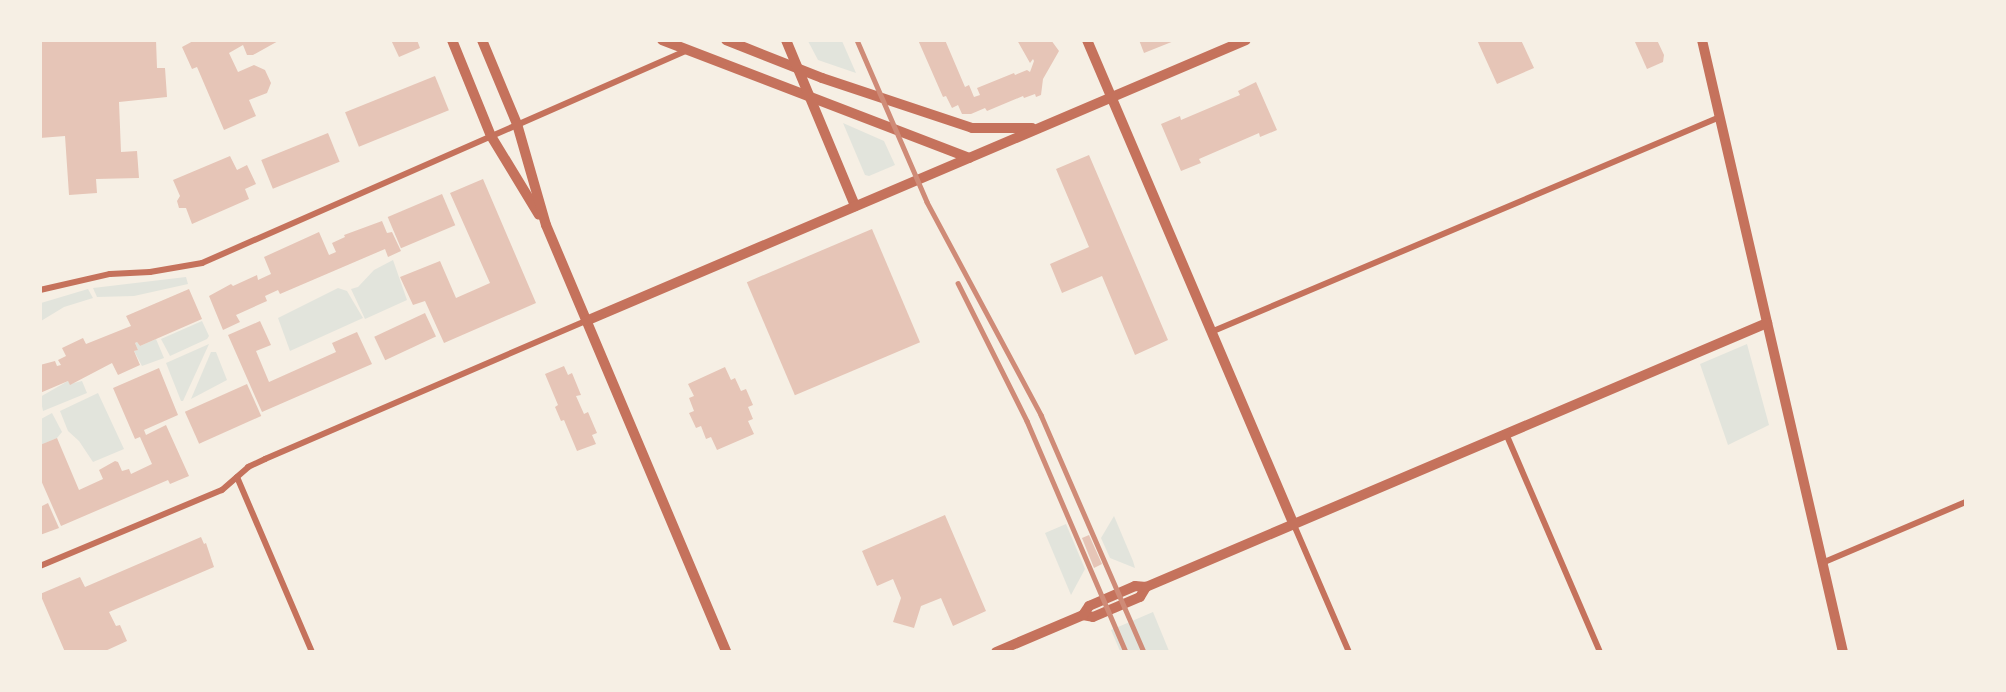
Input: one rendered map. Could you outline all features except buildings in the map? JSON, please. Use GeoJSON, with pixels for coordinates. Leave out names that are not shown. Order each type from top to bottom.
{"type":"FeatureCollection","features":[{"type":"Feature","properties":{"kind":"street"},"geometry":{"type":"LineString","coordinates":[[452,40],[491,136],[546,225]]}},
{"type":"Feature","properties":{"kind":"street"},"geometry":{"type":"LineString","coordinates":[[482,40],[518,124],[546,225],[726,651]]}},
{"type":"Feature","properties":{"kind":"street"},"geometry":{"type":"LineString","coordinates":[[662,40],[808,94],[969,158]]}},
{"type":"Feature","properties":{"kind":"street"},"geometry":{"type":"LineString","coordinates":[[726,40],[797,68],[972,128],[1038,128]]}},
{"type":"Feature","properties":{"kind":"street"},"geometry":{"type":"LineString","coordinates":[[786,40],[855,206]]}},
{"type":"Feature","properties":{"kind":"street"},"geometry":{"type":"LineString","coordinates":[[1087,40],[1348,651]]}},
{"type":"Feature","properties":{"kind":"street"},"geometry":{"type":"LineString","coordinates":[[40,566],[222,490],[265,459],[1246,40]]}},
{"type":"Feature","properties":{"kind":"street"},"geometry":{"type":"LineString","coordinates":[[1702,40],[1843,651]]}},
{"type":"Feature","properties":{"kind":"street"},"geometry":{"type":"LineString","coordinates":[[40,290],[110,274],[173,269],[202,263],[690,49]]}},
{"type":"Feature","properties":{"kind":"street"},"geometry":{"type":"LineString","coordinates":[[1211,332],[1720,117]]}},
{"type":"Feature","properties":{"kind":"street"},"geometry":{"type":"LineString","coordinates":[[996,651],[1083,615],[1089,606],[1135,586],[1146,587],[1507,436],[1767,323]]}},
{"type":"Feature","properties":{"kind":"street"},"geometry":{"type":"LineString","coordinates":[[1507,436],[1600,651]]}},
{"type":"Feature","properties":{"kind":"street"},"geometry":{"type":"LineString","coordinates":[[237,477],[312,651]]}},
{"type":"Feature","properties":{"kind":"street"},"geometry":{"type":"LineString","coordinates":[[1822,563],[1965,502]]}},
{"type":"Feature","properties":{"kind":"shaded area"},"geometry":{"type":"Polygon","coordinates":[[[808,41],[842,41],[856,73],[818,60],[808,41]]]}},
{"type":"Feature","properties":{"kind":"shaded area"},"geometry":{"type":"Polygon","coordinates":[[[843,123],[884,141],[895,165],[869,176],[865,175],[843,123]]]}},
{"type":"Feature","properties":{"kind":"shaded area"},"geometry":{"type":"Polygon","coordinates":[[[393,260],[407,300],[365,319],[351,289],[358,287],[374,270],[393,260]]]}},
{"type":"Feature","properties":{"kind":"shaded area"},"geometry":{"type":"Polygon","coordinates":[[[186,277],[188,284],[134,296],[97,297],[93,288],[186,277]]]}},
{"type":"Feature","properties":{"kind":"shaded area"},"geometry":{"type":"Polygon","coordinates":[[[338,288],[347,291],[363,318],[290,351],[278,318],[338,288]]]}},
{"type":"Feature","properties":{"kind":"shaded area"},"geometry":{"type":"Polygon","coordinates":[[[88,289],[93,298],[64,307],[41,321],[41,303],[88,289]]]}},
{"type":"Feature","properties":{"kind":"shaded area"},"geometry":{"type":"Polygon","coordinates":[[[202,321],[209,336],[207,339],[170,356],[161,339],[202,321]]]}},
{"type":"Feature","properties":{"kind":"shaded area"},"geometry":{"type":"Polygon","coordinates":[[[156,339],[164,358],[142,366],[134,351],[138,350],[135,343],[137,342],[140,346],[156,339]]]}},
{"type":"Feature","properties":{"kind":"shaded area"},"geometry":{"type":"Polygon","coordinates":[[[209,344],[183,401],[181,401],[166,363],[209,344]]]}},
{"type":"Feature","properties":{"kind":"shaded area"},"geometry":{"type":"Polygon","coordinates":[[[1747,344],[1769,425],[1728,445],[1700,364],[1747,344]]]}},
{"type":"Feature","properties":{"kind":"shaded area"},"geometry":{"type":"Polygon","coordinates":[[[211,352],[216,352],[227,380],[191,399],[211,352]]]}},
{"type":"Feature","properties":{"kind":"shaded area"},"geometry":{"type":"Polygon","coordinates":[[[68,381],[70,384],[82,381],[87,393],[43,411],[40,397],[68,381]]]}},
{"type":"Feature","properties":{"kind":"shaded area"},"geometry":{"type":"Polygon","coordinates":[[[98,393],[124,449],[93,462],[79,441],[68,431],[60,411],[98,393]]]}},
{"type":"Feature","properties":{"kind":"shaded area"},"geometry":{"type":"Polygon","coordinates":[[[52,413],[62,432],[57,438],[41,445],[41,419],[52,413]]]}},
{"type":"Feature","properties":{"kind":"shaded area"},"geometry":{"type":"Polygon","coordinates":[[[1114,516],[1135,568],[1110,558],[1101,538],[1114,516]]]}},
{"type":"Feature","properties":{"kind":"shaded area"},"geometry":{"type":"Polygon","coordinates":[[[1066,524],[1085,569],[1071,595],[1045,533],[1066,524]]]}},
{"type":"Feature","properties":{"kind":"shaded area"},"geometry":{"type":"Polygon","coordinates":[[[1153,612],[1169,651],[1120,651],[1111,630],[1153,612]]]}},
{"type":"Feature","properties":{"kind":"railway"},"geometry":{"type":"LineString","coordinates":[[857,40],[927,202],[1041,415],[1144,652]]}},
{"type":"Feature","properties":{"kind":"railway"},"geometry":{"type":"LineString","coordinates":[[958,283],[1027,421],[1126,652]]}}]}
